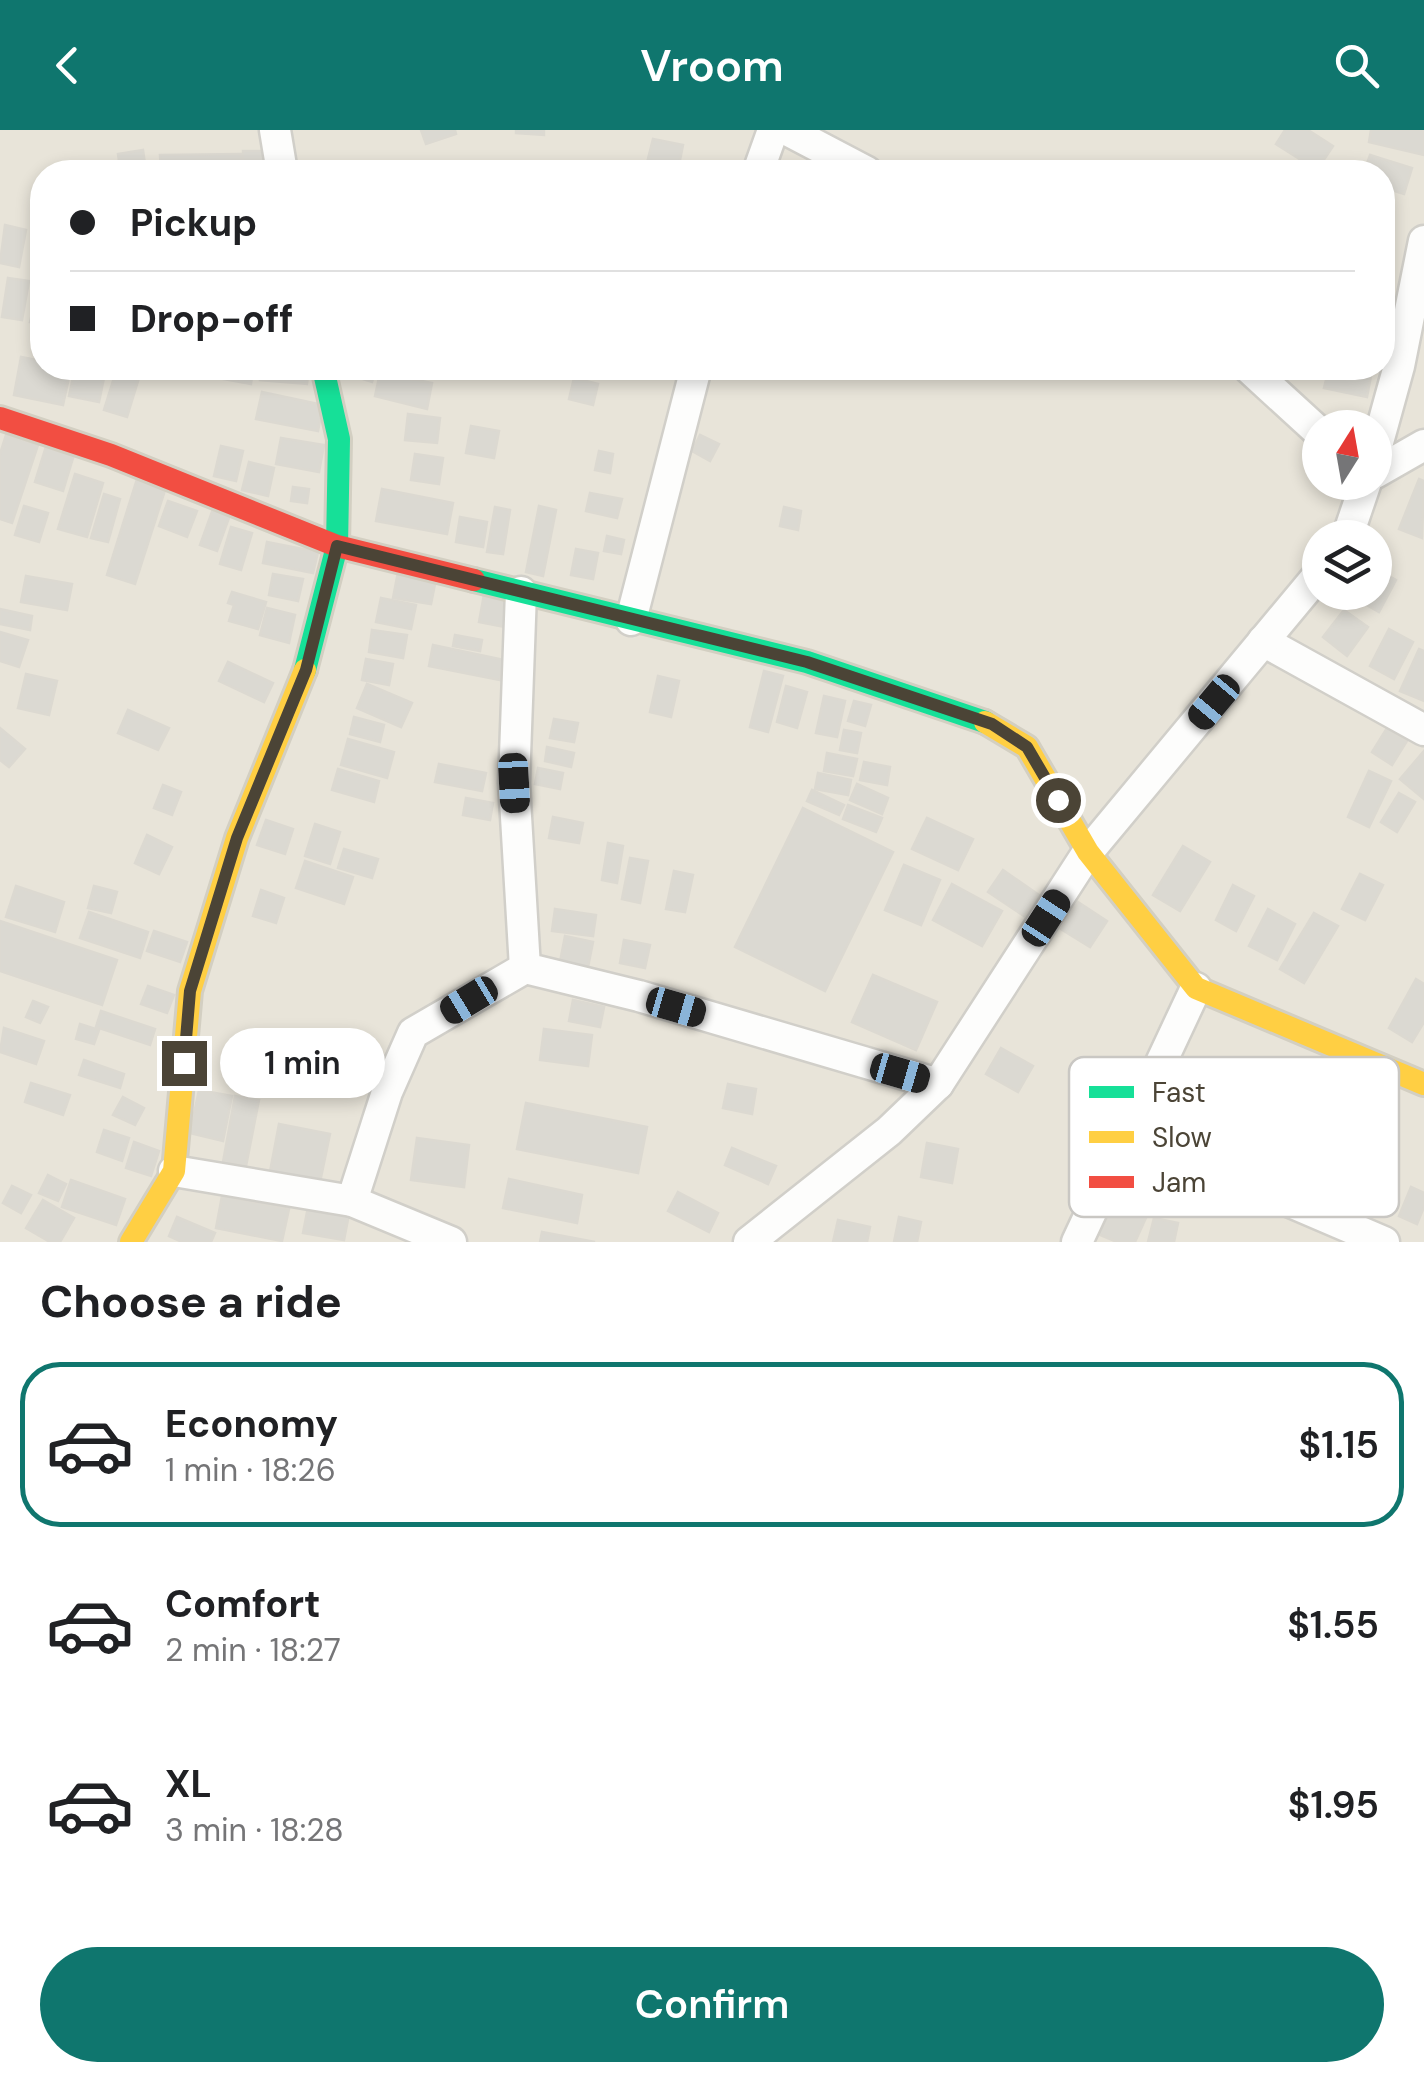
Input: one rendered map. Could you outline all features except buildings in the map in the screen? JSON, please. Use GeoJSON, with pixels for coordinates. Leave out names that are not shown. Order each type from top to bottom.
{"type":"FeatureCollection","features":[{"type":"Feature","properties":{"kind":"street"},"geometry":{"type":"LineString","coordinates":[[275,130],[280,160]]}},
{"type":"Feature","properties":{"kind":"street"},"geometry":{"type":"LineString","coordinates":[[763,160],[774,130]]}},
{"type":"Feature","properties":{"kind":"street"},"geometry":{"type":"LineString","coordinates":[[787,130],[844,160]]}},
{"type":"Feature","properties":{"kind":"street"},"geometry":{"type":"LineString","coordinates":[[1387,410],[1400,366],[1424,241]]}},
{"type":"Feature","properties":{"kind":"street"},"geometry":{"type":"LineString","coordinates":[[131,1242],[174,1170],[190,991],[237,838],[306,670],[337,546],[339,439],[326,380]]}},
{"type":"Feature","properties":{"kind":"street"},"geometry":{"type":"LineString","coordinates":[[631,620],[693,380]]}},
{"type":"Feature","properties":{"kind":"street"},"geometry":{"type":"LineString","coordinates":[[1263,380],[1302,416]]}},
{"type":"Feature","properties":{"kind":"street"},"geometry":{"type":"LineString","coordinates":[[0,418],[111,454],[337,546],[807,662],[992,724],[1027,747],[1088,852],[1196,988],[1360,1057]]}},
{"type":"Feature","properties":{"kind":"street"},"geometry":{"type":"LineString","coordinates":[[1392,463],[1424,445]]}},
{"type":"Feature","properties":{"kind":"street"},"geometry":{"type":"LineString","coordinates":[[521,592],[514,783],[525,968]]}},
{"type":"Feature","properties":{"kind":"street"},"geometry":{"type":"LineString","coordinates":[[749,1242],[889,1132],[938,1084],[1088,852],[1302,595]]}},
{"type":"Feature","properties":{"kind":"street"},"geometry":{"type":"LineString","coordinates":[[1264,641],[1424,730]]}},
{"type":"Feature","properties":{"kind":"street"},"geometry":{"type":"LineString","coordinates":[[352,1201],[387,1092],[413,1033],[525,968],[639,996],[938,1084]]}},
{"type":"Feature","properties":{"kind":"street"},"geometry":{"type":"LineString","coordinates":[[1164,1057],[1196,988]]}},
{"type":"Feature","properties":{"kind":"street"},"geometry":{"type":"LineString","coordinates":[[1399,1073],[1424,1084]]}},
{"type":"Feature","properties":{"kind":"street"},"geometry":{"type":"LineString","coordinates":[[174,1170],[352,1201],[451,1242]]}},
{"type":"Feature","properties":{"kind":"street"},"geometry":{"type":"LineString","coordinates":[[1078,1242],[1089,1217]]}},
{"type":"Feature","properties":{"kind":"street"},"geometry":{"type":"LineString","coordinates":[[1325,1217],[1384,1242]]}},
{"type":"Feature","properties":{"kind":"shaded area"},"geometry":{"type":"Polygon","coordinates":[[[0,130],[1424,130],[1424,1242],[0,1242],[0,130]]]}},
{"type":"Feature","properties":{"kind":"traffic: fast"},"geometry":{"type":"LineString","coordinates":[[305,670],[337,546],[339,439],[326,380]]}},
{"type":"Feature","properties":{"kind":"traffic: fast"},"geometry":{"type":"LineString","coordinates":[[474,580],[807,662],[985,722]]}},
{"type":"Feature","properties":{"kind":"traffic: slow"},"geometry":{"type":"LineString","coordinates":[[131,1242],[174,1171],[190,991],[237,838],[305,670]]}},
{"type":"Feature","properties":{"kind":"traffic: slow"},"geometry":{"type":"LineString","coordinates":[[985,722],[1027,747],[1088,852],[1196,988],[1360,1057]]}},
{"type":"Feature","properties":{"kind":"traffic: slow"},"geometry":{"type":"LineString","coordinates":[[1399,1073],[1424,1084]]}},
{"type":"Feature","properties":{"kind":"traffic: jam"},"geometry":{"type":"LineString","coordinates":[[0,418],[111,455],[337,546],[474,580]]}},
{"type":"Feature","properties":{"kind":"route"},"geometry":{"type":"LineString","coordinates":[[184,1063],[190,991],[237,838],[306,670],[337,546],[807,662],[992,724],[1027,747],[1058,800]]}}]}
